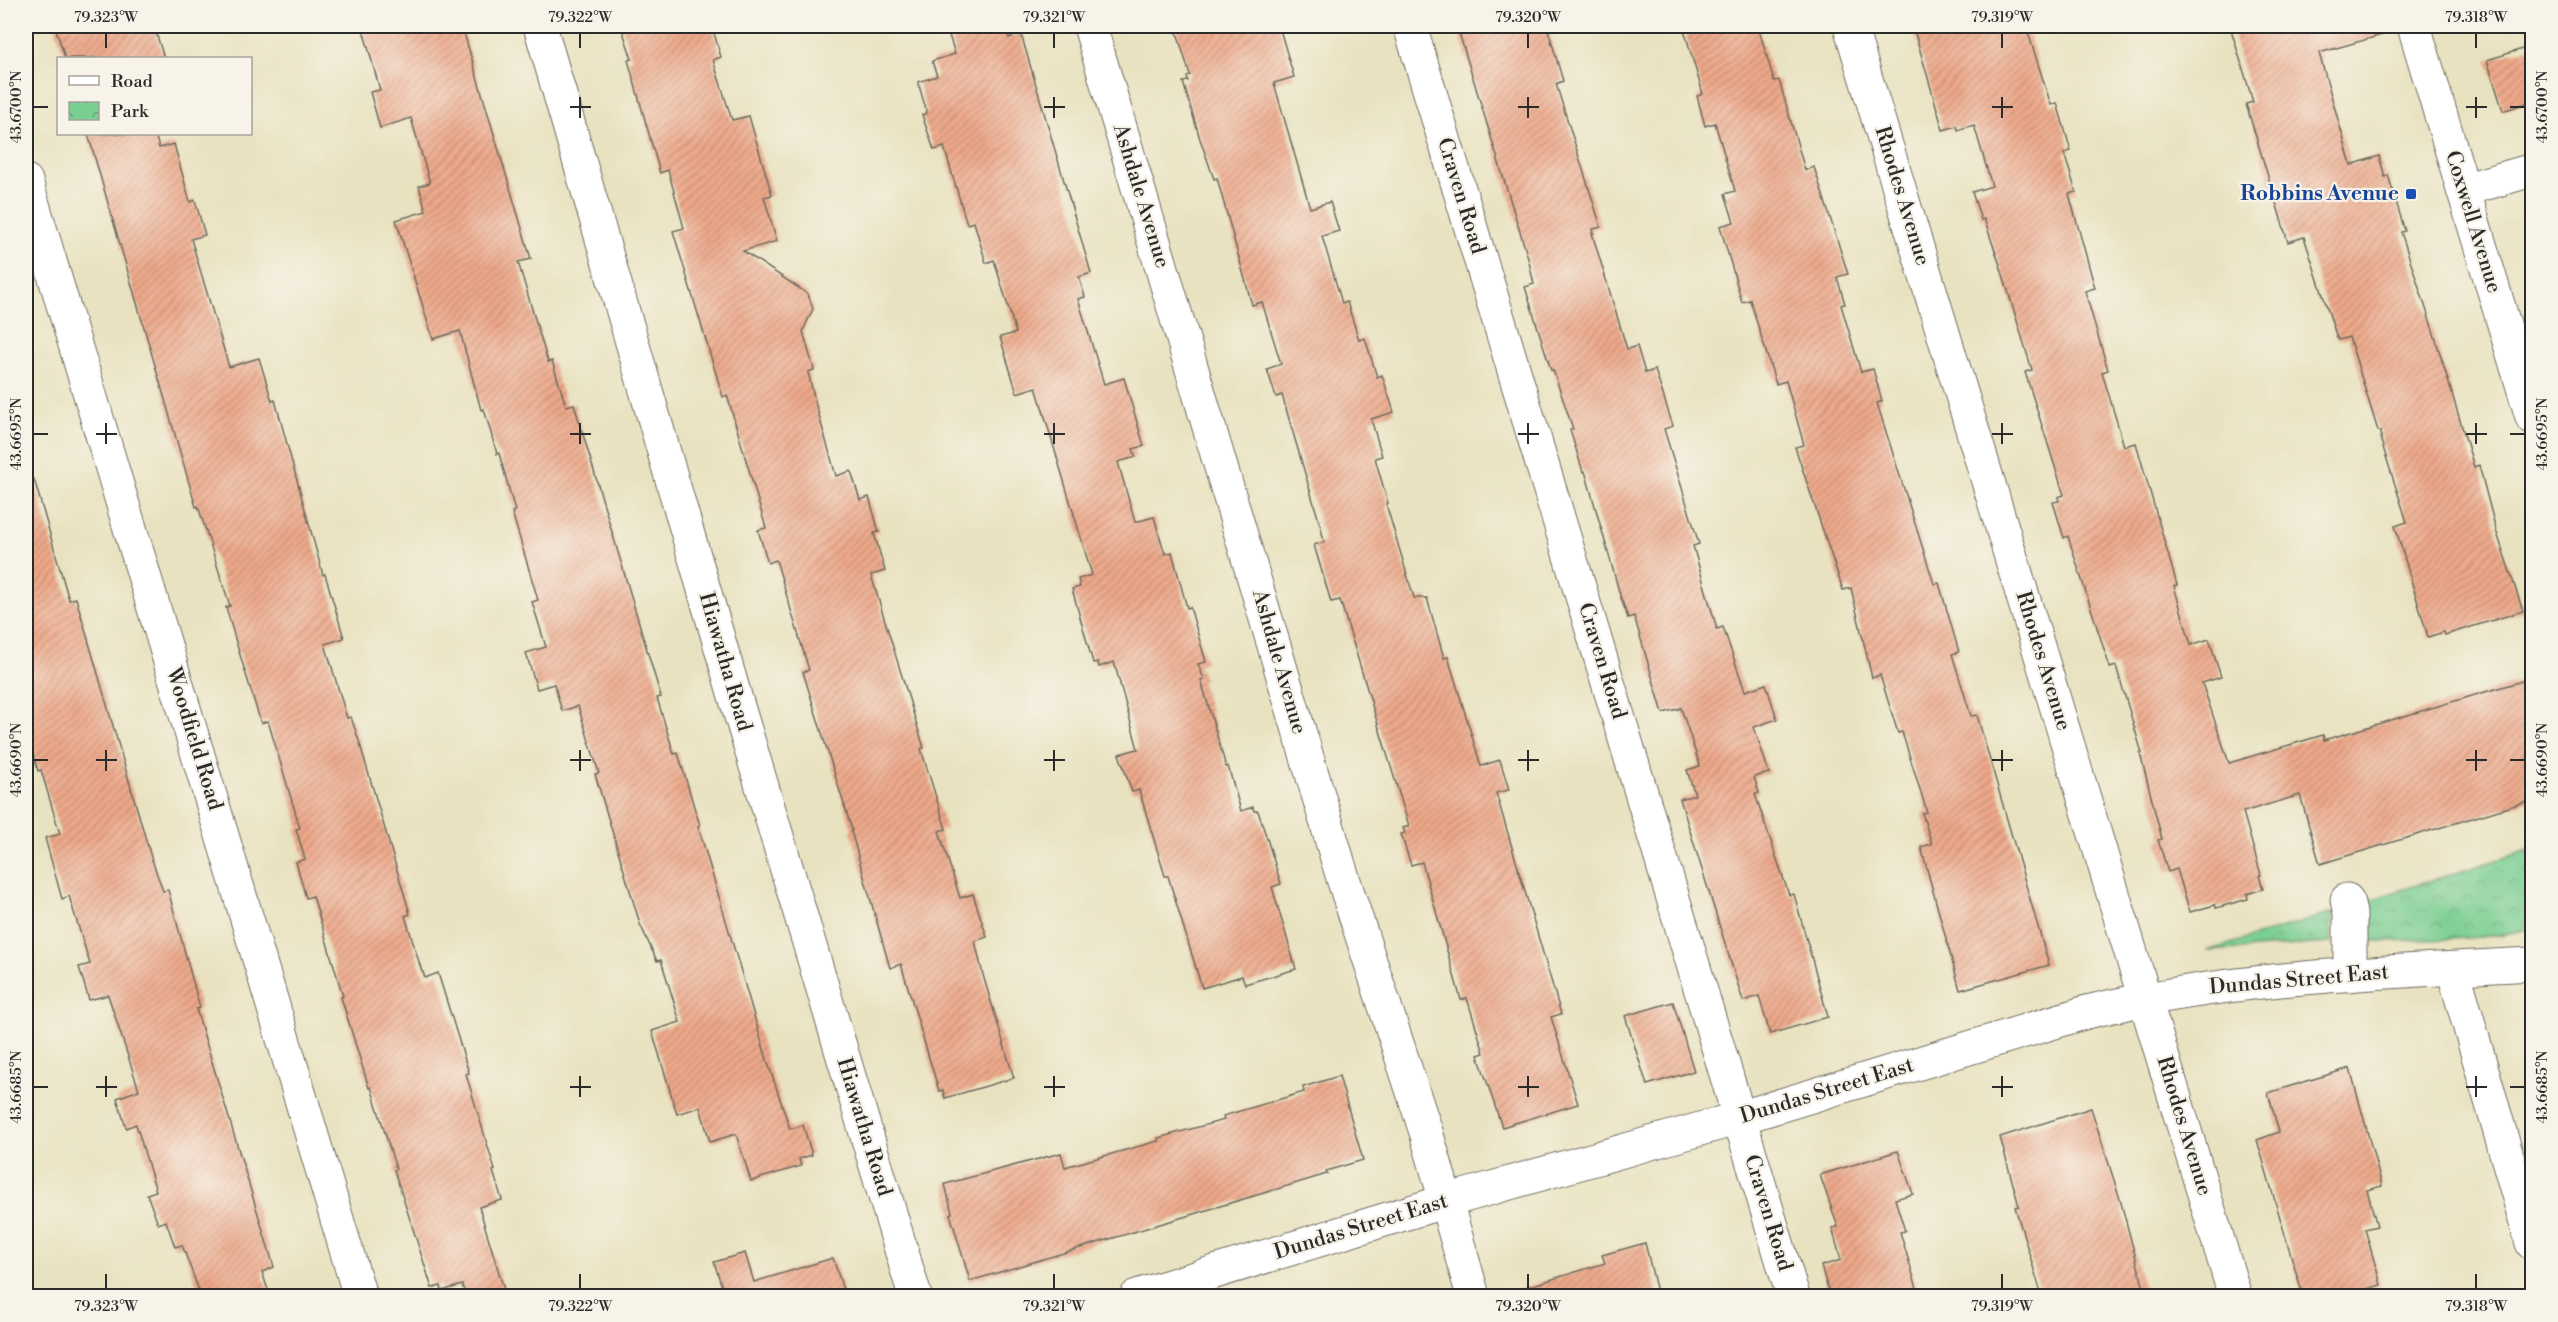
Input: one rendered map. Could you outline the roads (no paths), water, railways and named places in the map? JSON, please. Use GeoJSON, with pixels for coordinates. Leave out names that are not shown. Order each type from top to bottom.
{"type":"FeatureCollection","features":[{"type":"Feature","properties":{"kind":"street","name":"Hiawatha Road"},"geometry":{"type":"LineString","coordinates":[[540,26],[737,704],[915,1296]]}},
{"type":"Feature","properties":{"kind":"street","name":"Ashdale Avenue"},"geometry":{"type":"LineString","coordinates":[[1090,26],[1341,875],[1427,1135],[1473,1296]]}},
{"type":"Feature","properties":{"kind":"street","name":"Craven Road"},"geometry":{"type":"LineString","coordinates":[[1410,26],[1793,1296]]}},
{"type":"Feature","properties":{"kind":"street","name":"Rhodes Avenue"},"geometry":{"type":"LineString","coordinates":[[1850,26],[2235,1296]]}},
{"type":"Feature","properties":{"kind":"street","name":"Coxwell Avenue"},"geometry":{"type":"LineString","coordinates":[[2414,26],[2532,417]]}},
{"type":"Feature","properties":{"kind":"street"},"geometry":{"type":"LineString","coordinates":[[2463,190],[2532,170]]}},
{"type":"Feature","properties":{"kind":"street","name":"Woodfield Road"},"geometry":{"type":"LineString","coordinates":[[26,181],[360,1296]]}},
{"type":"Feature","properties":{"kind":"street"},"geometry":{"type":"LineString","coordinates":[[2347,900],[2350,914],[2350,975]]}},
{"type":"Feature","properties":{"kind":"street","name":"Dundas Street East"},"geometry":{"type":"LineString","coordinates":[[1137,1296],[1446,1201],[1739,1118],[2086,1012],[2145,997],[2210,987],[2350,975],[2532,964]]}},
{"type":"Feature","properties":{"kind":"street"},"geometry":{"type":"LineString","coordinates":[[2453,969],[2532,1243]]}},
{"type":"Feature","properties":{"kind":"place","name":"Robbins Avenue"},"geometry":{"type":"Point","coordinates":[2411,194]}}]}
